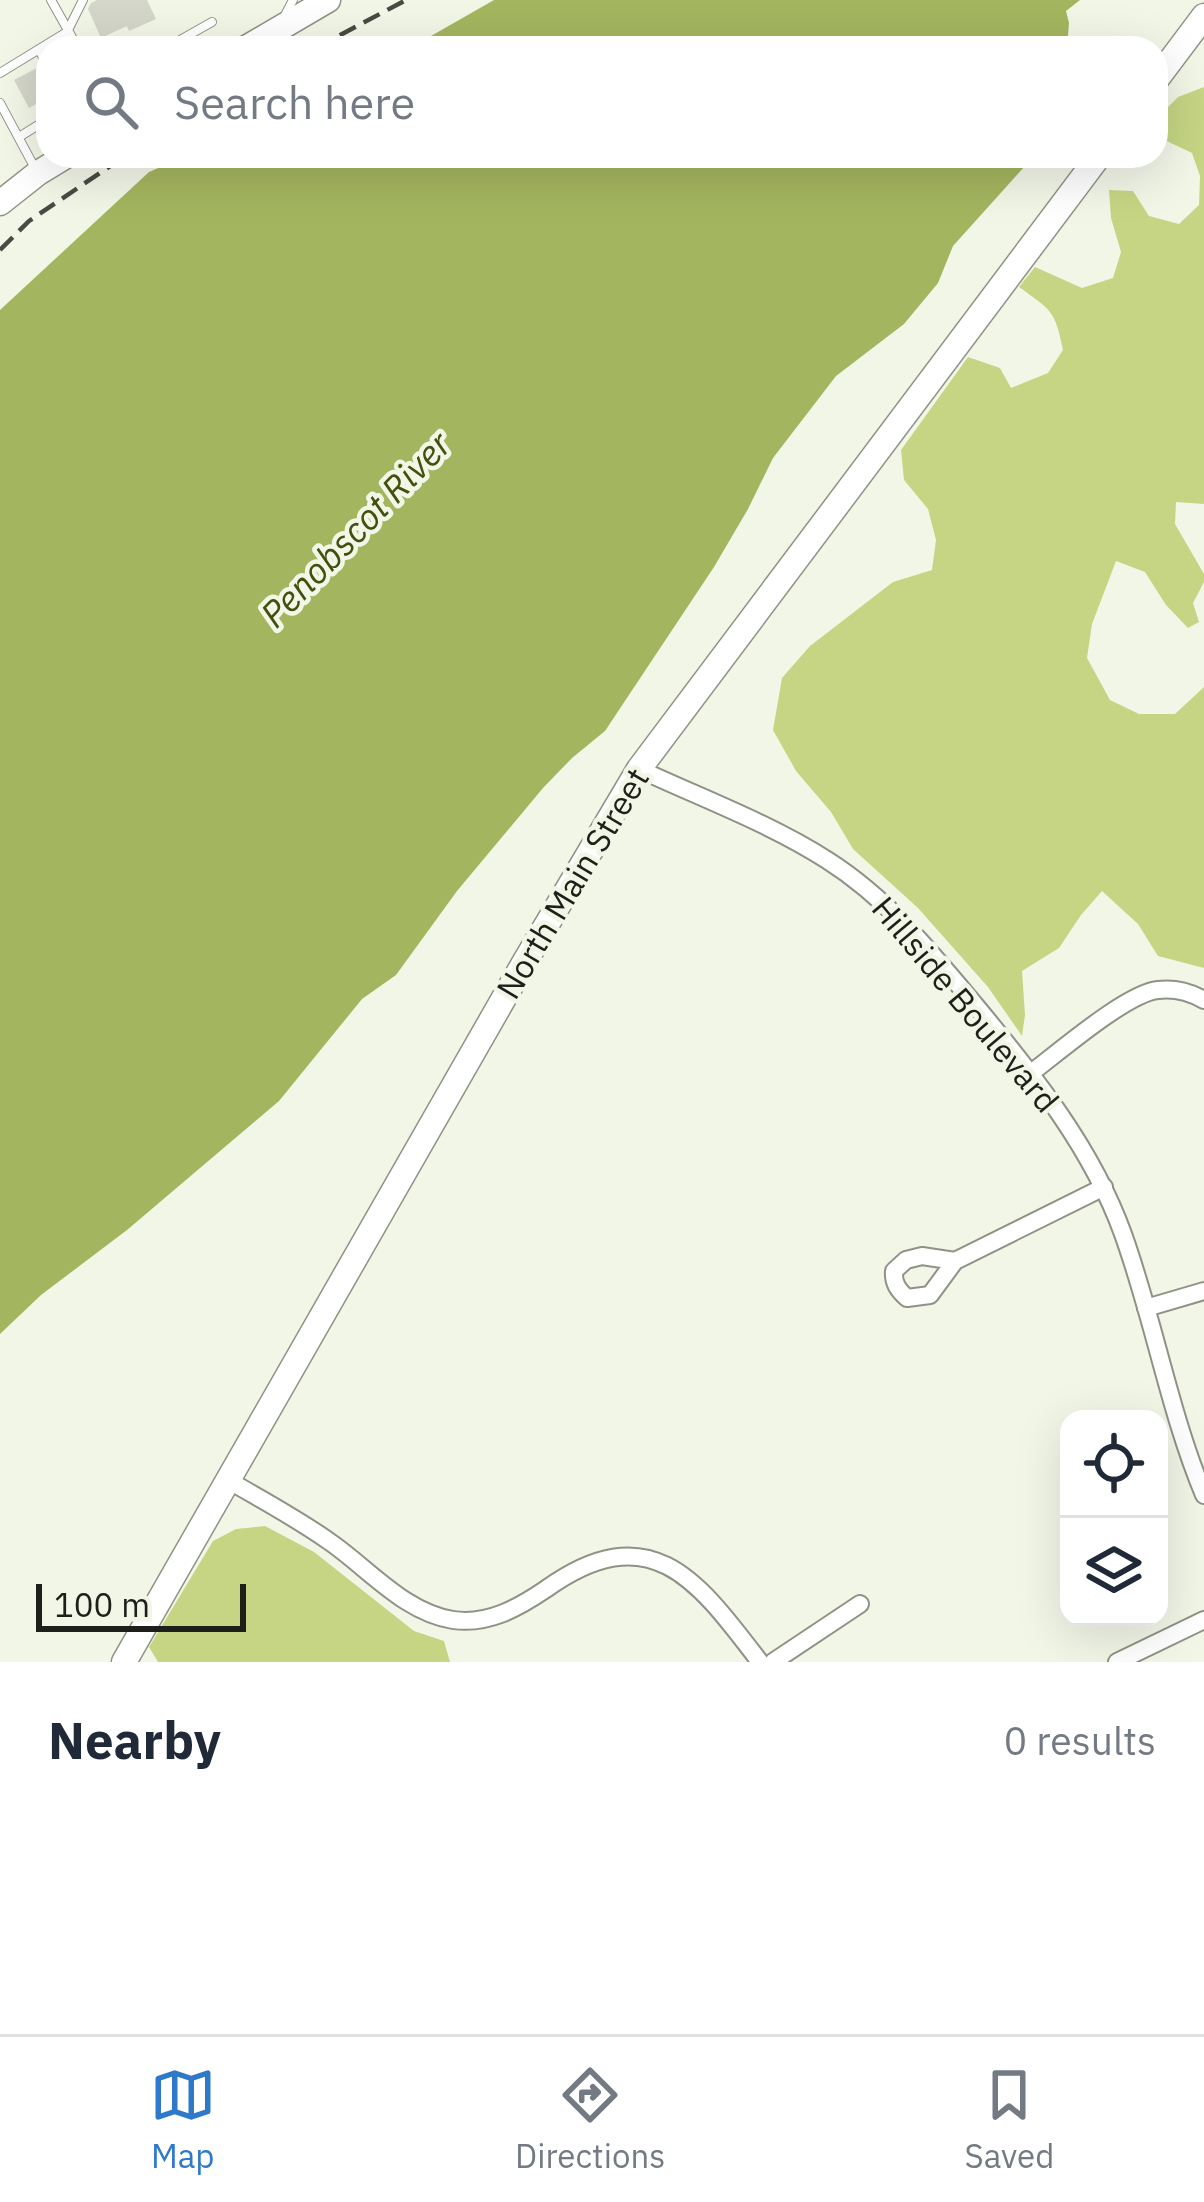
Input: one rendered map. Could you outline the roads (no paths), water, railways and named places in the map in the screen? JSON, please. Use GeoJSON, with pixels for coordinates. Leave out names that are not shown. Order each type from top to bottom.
{"type":"FeatureCollection","features":[{"type":"Feature","properties":{"kind":"main road"},"geometry":{"type":"LineString","coordinates":[[266,36],[328,0]]}},
{"type":"Feature","properties":{"kind":"main road"},"geometry":{"type":"LineString","coordinates":[[1168,64],[1204,16]]}},
{"type":"Feature","properties":{"kind":"main road"},"geometry":{"type":"LineString","coordinates":[[0,203],[46,168]]}},
{"type":"Feature","properties":{"kind":"main road","name":"North Main Street"},"geometry":{"type":"LineString","coordinates":[[124,1662],[638,769],[1090,168]]}},
{"type":"Feature","properties":{"kind":"street","name":"Hillside Boulevard"},"geometry":{"type":"LineString","coordinates":[[638,769],[801,844],[870,890],[924,943],[1031,1072],[1104,1187],[1204,1495]]}},
{"type":"Feature","properties":{"kind":"street"},"geometry":{"type":"LineString","coordinates":[[1031,1072],[1134,998],[1174,989],[1204,1000]]}},
{"type":"Feature","properties":{"kind":"street"},"geometry":{"type":"LineString","coordinates":[[955,1261],[1104,1187]]}},
{"type":"Feature","properties":{"kind":"street"},"geometry":{"type":"LineString","coordinates":[[1146,1309],[1204,1291]]}},
{"type":"Feature","properties":{"kind":"street"},"geometry":{"type":"LineString","coordinates":[[228,1480],[328,1540],[416,1608],[452,1620],[502,1615],[589,1566],[647,1556],[688,1577],[711,1598],[760,1662]]}},
{"type":"Feature","properties":{"kind":"street"},"geometry":{"type":"LineString","coordinates":[[773,1662],[860,1604]]}},
{"type":"Feature","properties":{"kind":"street"},"geometry":{"type":"LineString","coordinates":[[1117,1662],[1204,1621]]}},
{"type":"Feature","properties":{"kind":"lane"},"geometry":{"type":"LineString","coordinates":[[51,0],[70,36]]}},
{"type":"Feature","properties":{"kind":"lane"},"geometry":{"type":"LineString","coordinates":[[61,36],[82,0]]}},
{"type":"Feature","properties":{"kind":"lane"},"geometry":{"type":"LineString","coordinates":[[278,29],[293,0]]}},
{"type":"Feature","properties":{"kind":"lane"},"geometry":{"type":"LineString","coordinates":[[187,36],[212,22]]}},
{"type":"Feature","properties":{"kind":"lane"},"geometry":{"type":"LineString","coordinates":[[0,73],[36,52]]}},
{"type":"Feature","properties":{"kind":"lane"},"geometry":{"type":"LineString","coordinates":[[0,103],[38,173]]}},
{"type":"Feature","properties":{"kind":"lane"},"geometry":{"type":"LineString","coordinates":[[19,137],[36,126]]}},
{"type":"Feature","properties":{"kind":"water"},"geometry":{"type":"Polygon","coordinates":[[[494,0],[1080,0],[1066,11],[1068,36],[431,36],[494,0]]]}},
{"type":"Feature","properties":{"kind":"water","name":"Penobscot River"},"geometry":{"type":"Polygon","coordinates":[[[158,168],[1023,168],[953,246],[938,283],[904,324],[836,376],[773,458],[714,567],[605,731],[543,788],[457,891],[396,975],[362,999],[279,1101],[127,1230],[41,1295],[0,1334],[0,310],[158,168]]]}},
{"type":"Feature","properties":{"kind":"railway"},"geometry":{"type":"LineString","coordinates":[[338,36],[406,0]]}},
{"type":"Feature","properties":{"kind":"railway"},"geometry":{"type":"LineString","coordinates":[[0,250],[29,221],[107,168]]}}]}
